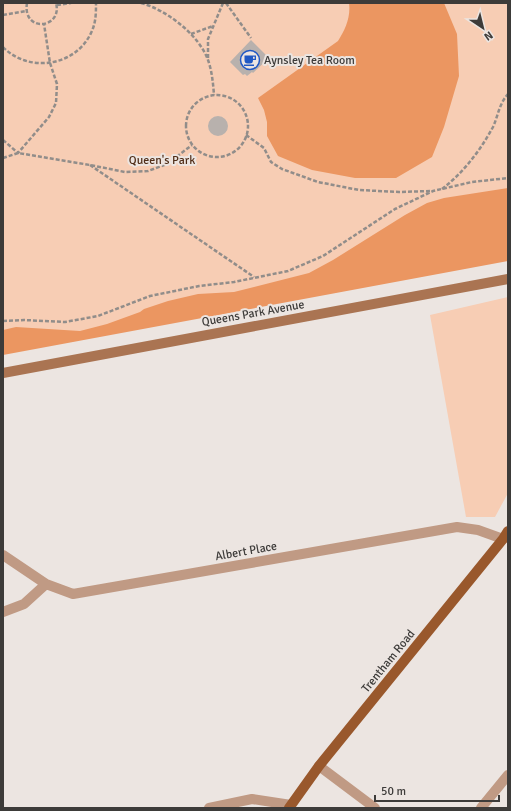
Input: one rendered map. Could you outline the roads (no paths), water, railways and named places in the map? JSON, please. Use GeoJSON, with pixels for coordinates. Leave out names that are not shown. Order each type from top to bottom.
{"type":"FeatureCollection","features":[{"type":"Feature","properties":{"kind":"main road","name":"Trentham Road"},"geometry":{"type":"LineString","coordinates":[[290,807],[319,766],[505,535]]}},
{"type":"Feature","properties":{"kind":"street","name":"Queens Park Avenue"},"geometry":{"type":"LineString","coordinates":[[3,373],[508,280]]}},
{"type":"Feature","properties":{"kind":"street","name":"Albert Place"},"geometry":{"type":"LineString","coordinates":[[3,555],[46,584],[73,594],[86,593],[458,527],[505,535]]}},
{"type":"Feature","properties":{"kind":"street"},"geometry":{"type":"LineString","coordinates":[[3,612],[24,604],[46,584]]}},
{"type":"Feature","properties":{"kind":"street"},"geometry":{"type":"LineString","coordinates":[[319,766],[375,808]]}},
{"type":"Feature","properties":{"kind":"street"},"geometry":{"type":"LineString","coordinates":[[481,808],[508,775]]}},
{"type":"Feature","properties":{"kind":"street"},"geometry":{"type":"LineString","coordinates":[[209,808],[252,799],[290,807]]}},
{"type":"Feature","properties":{"kind":"place","name":"Aynsley Tea Room"},"geometry":{"type":"Point","coordinates":[250,60]}},
{"type":"Feature","properties":{"kind":"park label","name":"Queen's Park"},"geometry":{"type":"Point","coordinates":[162,160]}}]}
